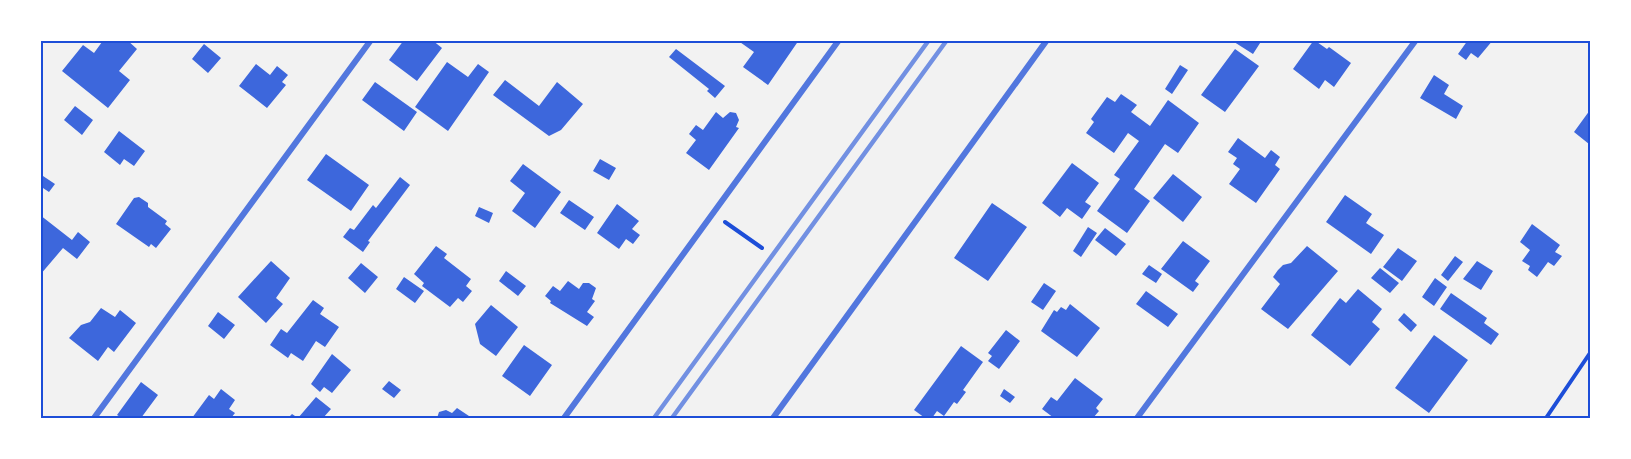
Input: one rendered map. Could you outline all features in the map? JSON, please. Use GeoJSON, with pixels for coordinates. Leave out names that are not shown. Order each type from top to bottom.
{"type":"FeatureCollection","features":[{"type":"Feature","properties":{"kind":"street"},"geometry":{"type":"LineString","coordinates":[[94,418],[371,40]]}},
{"type":"Feature","properties":{"kind":"street"},"geometry":{"type":"LineString","coordinates":[[564,418],[839,40]]}},
{"type":"Feature","properties":{"kind":"street"},"geometry":{"type":"LineString","coordinates":[[773,418],[1047,40]]}},
{"type":"Feature","properties":{"kind":"street"},"geometry":{"type":"LineString","coordinates":[[1137,418],[1416,40]]}},
{"type":"Feature","properties":{"kind":"path"},"geometry":{"type":"LineString","coordinates":[[735,230],[762,248]]}},
{"type":"Feature","properties":{"kind":"path"},"geometry":{"type":"LineString","coordinates":[[1546,418],[1590,353]]}},
{"type":"Feature","properties":{"kind":"building"},"geometry":{"type":"Polygon","coordinates":[[[100,40],[127,40],[137,49],[119,71],[130,80],[108,108],[62,71],[83,45],[94,53],[102,42],[100,40]]]}},
{"type":"Feature","properties":{"kind":"building"},"geometry":{"type":"Polygon","coordinates":[[[404,40],[432,40],[442,48],[417,81],[389,60],[404,40]]]}},
{"type":"Feature","properties":{"kind":"building"},"geometry":{"type":"Polygon","coordinates":[[[737,40],[799,40],[768,85],[743,67],[754,52],[737,40]]]}},
{"type":"Feature","properties":{"kind":"building"},"geometry":{"type":"Polygon","coordinates":[[[1231,40],[1262,40],[1253,54],[1231,40]]]}},
{"type":"Feature","properties":{"kind":"building"},"geometry":{"type":"Polygon","coordinates":[[[1314,40],[1327,49],[1329,47],[1351,63],[1334,87],[1325,80],[1319,89],[1293,69],[1314,40]]]}},
{"type":"Feature","properties":{"kind":"building"},"geometry":{"type":"Polygon","coordinates":[[[1468,40],[1493,40],[1478,58],[1471,53],[1466,60],[1458,54],[1468,40]]]}},
{"type":"Feature","properties":{"kind":"building"},"geometry":{"type":"Polygon","coordinates":[[[204,44],[221,58],[208,73],[192,59],[204,44]]]}},
{"type":"Feature","properties":{"kind":"building"},"geometry":{"type":"Polygon","coordinates":[[[676,49],[725,86],[715,98],[707,91],[709,89],[669,57],[676,49]]]}},
{"type":"Feature","properties":{"kind":"building"},"geometry":{"type":"Polygon","coordinates":[[[1235,49],[1259,66],[1225,112],[1201,95],[1235,49]]]}},
{"type":"Feature","properties":{"kind":"building"},"geometry":{"type":"Polygon","coordinates":[[[447,62],[468,77],[478,64],[489,72],[448,131],[415,107],[447,62]]]}},
{"type":"Feature","properties":{"kind":"building"},"geometry":{"type":"Polygon","coordinates":[[[256,64],[270,75],[277,66],[288,75],[282,82],[286,85],[267,108],[239,86],[256,64]]]}},
{"type":"Feature","properties":{"kind":"building"},"geometry":{"type":"Polygon","coordinates":[[[1180,65],[1188,70],[1172,94],[1165,89],[1180,65]]]}},
{"type":"Feature","properties":{"kind":"building"},"geometry":{"type":"Polygon","coordinates":[[[1434,75],[1449,85],[1444,94],[1463,106],[1456,119],[1420,98],[1434,75]]]}},
{"type":"Feature","properties":{"kind":"building"},"geometry":{"type":"Polygon","coordinates":[[[505,80],[539,106],[557,82],[583,104],[561,130],[549,136],[493,95],[505,80]]]}},
{"type":"Feature","properties":{"kind":"building"},"geometry":{"type":"Polygon","coordinates":[[[375,82],[417,112],[404,131],[362,100],[375,82]]]}},
{"type":"Feature","properties":{"kind":"building"},"geometry":{"type":"Polygon","coordinates":[[[1121,94],[1137,105],[1131,112],[1150,126],[1168,100],[1199,123],[1178,153],[1165,144],[1134,189],[1150,201],[1127,233],[1097,211],[1120,179],[1114,175],[1139,141],[1128,133],[1114,153],[1086,133],[1094,122],[1091,119],[1107,97],[1115,102],[1121,94]]]}},
{"type":"Feature","properties":{"kind":"building"},"geometry":{"type":"Polygon","coordinates":[[[75,106],[93,120],[82,135],[64,120],[75,106]]]}},
{"type":"Feature","properties":{"kind":"building"},"geometry":{"type":"Polygon","coordinates":[[[1590,110],[1590,142],[1589,144],[1574,132],[1590,110]]]}},
{"type":"Feature","properties":{"kind":"building"},"geometry":{"type":"Polygon","coordinates":[[[716,112],[723,118],[730,112],[736,113],[739,120],[736,127],[739,128],[709,170],[686,153],[696,140],[689,134],[696,125],[703,130],[716,112]]]}},
{"type":"Feature","properties":{"kind":"building"},"geometry":{"type":"Polygon","coordinates":[[[119,131],[145,151],[134,166],[124,159],[120,165],[104,152],[119,131]]]}},
{"type":"Feature","properties":{"kind":"building"},"geometry":{"type":"Polygon","coordinates":[[[1238,138],[1265,158],[1271,150],[1280,157],[1275,165],[1280,169],[1256,203],[1229,184],[1240,169],[1233,164],[1237,158],[1228,152],[1238,138]]]}},
{"type":"Feature","properties":{"kind":"building"},"geometry":{"type":"Polygon","coordinates":[[[326,154],[369,185],[351,211],[307,180],[326,154]]]}},
{"type":"Feature","properties":{"kind":"building"},"geometry":{"type":"Polygon","coordinates":[[[600,159],[616,168],[609,180],[593,171],[600,159]]]}},
{"type":"Feature","properties":{"kind":"building"},"geometry":{"type":"Polygon","coordinates":[[[1072,163],[1099,183],[1085,202],[1091,206],[1082,219],[1067,208],[1060,217],[1042,203],[1072,163]]]}},
{"type":"Feature","properties":{"kind":"building"},"geometry":{"type":"Polygon","coordinates":[[[523,164],[561,192],[535,228],[512,211],[525,193],[510,181],[523,164]]]}},
{"type":"Feature","properties":{"kind":"building"},"geometry":{"type":"Polygon","coordinates":[[[40,174],[55,184],[49,192],[40,186],[40,174]]]}},
{"type":"Feature","properties":{"kind":"building"},"geometry":{"type":"Polygon","coordinates":[[[1173,174],[1202,197],[1183,222],[1153,198],[1173,174]]]}},
{"type":"Feature","properties":{"kind":"building"},"geometry":{"type":"Polygon","coordinates":[[[400,177],[410,185],[368,241],[370,242],[363,252],[343,237],[350,228],[354,230],[373,205],[376,208],[400,177]]]}},
{"type":"Feature","properties":{"kind":"building"},"geometry":{"type":"Polygon","coordinates":[[[1345,195],[1372,214],[1366,223],[1384,235],[1371,254],[1326,222],[1345,195]]]}},
{"type":"Feature","properties":{"kind":"building"},"geometry":{"type":"Polygon","coordinates":[[[139,197],[167,221],[165,224],[171,229],[156,248],[151,244],[149,247],[116,224],[134,198],[139,197]]]}},
{"type":"Feature","properties":{"kind":"building"},"geometry":{"type":"Polygon","coordinates":[[[569,200],[594,217],[585,230],[560,213],[569,200]]]}},
{"type":"Feature","properties":{"kind":"building"},"geometry":{"type":"Polygon","coordinates":[[[992,203],[1027,227],[988,281],[954,258],[992,203]]]}},
{"type":"Feature","properties":{"kind":"building"},"geometry":{"type":"Polygon","coordinates":[[[617,204],[639,221],[632,229],[640,235],[633,244],[626,239],[619,249],[597,233],[617,204]]]}},
{"type":"Feature","properties":{"kind":"building"},"geometry":{"type":"Polygon","coordinates":[[[479,207],[493,213],[489,223],[475,216],[479,207]]]}},
{"type":"Feature","properties":{"kind":"building"},"geometry":{"type":"Polygon","coordinates":[[[40,215],[72,240],[78,232],[90,242],[77,259],[63,248],[40,275],[40,215]]]}},
{"type":"Feature","properties":{"kind":"building"},"geometry":{"type":"Polygon","coordinates":[[[1532,224],[1560,245],[1555,252],[1562,256],[1554,266],[1548,262],[1537,277],[1528,270],[1530,266],[1522,261],[1530,250],[1520,242],[1532,224]]]}},
{"type":"Feature","properties":{"kind":"building"},"geometry":{"type":"Polygon","coordinates":[[[1088,227],[1097,233],[1081,257],[1073,251],[1088,227]]]}},
{"type":"Feature","properties":{"kind":"building"},"geometry":{"type":"Polygon","coordinates":[[[1105,228],[1126,244],[1116,256],[1095,240],[1105,228]]]}},
{"type":"Feature","properties":{"kind":"building"},"geometry":{"type":"Polygon","coordinates":[[[1183,241],[1210,261],[1195,281],[1199,284],[1193,292],[1161,269],[1183,241]]]}},
{"type":"Feature","properties":{"kind":"building"},"geometry":{"type":"Polygon","coordinates":[[[436,246],[447,254],[444,258],[471,279],[466,286],[472,291],[463,302],[458,298],[450,307],[422,286],[424,283],[414,274],[436,246]]]}},
{"type":"Feature","properties":{"kind":"building"},"geometry":{"type":"Polygon","coordinates":[[[1307,246],[1338,271],[1288,329],[1261,309],[1280,284],[1273,277],[1278,270],[1283,265],[1291,263],[1307,246]]]}},
{"type":"Feature","properties":{"kind":"building"},"geometry":{"type":"Polygon","coordinates":[[[1398,248],[1417,261],[1402,281],[1383,267],[1398,248]]]}},
{"type":"Feature","properties":{"kind":"building"},"geometry":{"type":"Polygon","coordinates":[[[1455,256],[1463,262],[1448,281],[1441,275],[1455,256]]]}},
{"type":"Feature","properties":{"kind":"building"},"geometry":{"type":"Polygon","coordinates":[[[271,261],[290,278],[276,298],[283,304],[266,323],[238,297],[271,261]]]}},
{"type":"Feature","properties":{"kind":"building"},"geometry":{"type":"Polygon","coordinates":[[[1477,261],[1493,271],[1481,290],[1463,279],[1477,261]]]}},
{"type":"Feature","properties":{"kind":"building"},"geometry":{"type":"Polygon","coordinates":[[[361,263],[378,277],[365,293],[348,278],[361,263]]]}},
{"type":"Feature","properties":{"kind":"building"},"geometry":{"type":"Polygon","coordinates":[[[1149,265],[1162,274],[1156,283],[1142,274],[1149,265]]]}},
{"type":"Feature","properties":{"kind":"building"},"geometry":{"type":"Polygon","coordinates":[[[1380,268],[1399,283],[1390,293],[1371,278],[1380,268]]]}},
{"type":"Feature","properties":{"kind":"building"},"geometry":{"type":"Polygon","coordinates":[[[506,271],[526,286],[518,296],[499,281],[506,271]]]}},
{"type":"Feature","properties":{"kind":"building"},"geometry":{"type":"Polygon","coordinates":[[[404,277],[424,291],[415,303],[396,289],[404,277]]]}},
{"type":"Feature","properties":{"kind":"building"},"geometry":{"type":"Polygon","coordinates":[[[1435,278],[1447,287],[1434,306],[1422,297],[1435,278]]]}},
{"type":"Feature","properties":{"kind":"building"},"geometry":{"type":"Polygon","coordinates":[[[568,281],[579,289],[583,283],[589,283],[596,288],[592,299],[595,301],[587,312],[594,317],[587,326],[550,303],[551,301],[545,296],[553,286],[560,291],[568,281]]]}},
{"type":"Feature","properties":{"kind":"building"},"geometry":{"type":"Polygon","coordinates":[[[1044,283],[1056,291],[1043,310],[1031,302],[1044,283]]]}},
{"type":"Feature","properties":{"kind":"building"},"geometry":{"type":"Polygon","coordinates":[[[1358,289],[1382,309],[1372,322],[1380,329],[1350,366],[1311,335],[1340,298],[1346,303],[1358,289]]]}},
{"type":"Feature","properties":{"kind":"building"},"geometry":{"type":"Polygon","coordinates":[[[1146,291],[1178,314],[1168,327],[1136,304],[1146,291]]]}},
{"type":"Feature","properties":{"kind":"building"},"geometry":{"type":"Polygon","coordinates":[[[1451,293],[1487,318],[1484,323],[1499,334],[1491,345],[1440,309],[1451,293]]]}},
{"type":"Feature","properties":{"kind":"building"},"geometry":{"type":"Polygon","coordinates":[[[313,300],[324,308],[320,314],[339,327],[325,347],[316,341],[303,361],[291,353],[288,358],[270,345],[281,329],[287,333],[313,300]]]}},
{"type":"Feature","properties":{"kind":"building"},"geometry":{"type":"Polygon","coordinates":[[[1070,304],[1100,328],[1077,357],[1041,331],[1054,310],[1057,312],[1061,307],[1066,310],[1070,304]]]}},
{"type":"Feature","properties":{"kind":"building"},"geometry":{"type":"Polygon","coordinates":[[[491,305],[518,327],[496,356],[480,344],[475,324],[491,305]]]}},
{"type":"Feature","properties":{"kind":"building"},"geometry":{"type":"Polygon","coordinates":[[[101,308],[115,317],[120,310],[136,323],[114,352],[108,347],[98,361],[69,338],[81,325],[90,322],[101,308]]]}},
{"type":"Feature","properties":{"kind":"building"},"geometry":{"type":"Polygon","coordinates":[[[218,312],[235,325],[224,339],[208,326],[218,312]]]}},
{"type":"Feature","properties":{"kind":"building"},"geometry":{"type":"Polygon","coordinates":[[[1404,313],[1417,325],[1411,332],[1398,320],[1404,313]]]}},
{"type":"Feature","properties":{"kind":"building"},"geometry":{"type":"Polygon","coordinates":[[[1006,330],[1020,341],[999,369],[988,361],[992,356],[988,353],[1006,330]]]}},
{"type":"Feature","properties":{"kind":"building"},"geometry":{"type":"Polygon","coordinates":[[[1434,335],[1468,360],[1429,413],[1395,388],[1434,335]]]}},
{"type":"Feature","properties":{"kind":"building"},"geometry":{"type":"Polygon","coordinates":[[[524,345],[552,365],[530,396],[502,376],[524,345]]]}},
{"type":"Feature","properties":{"kind":"building"},"geometry":{"type":"Polygon","coordinates":[[[961,346],[983,362],[963,390],[966,392],[957,404],[954,402],[944,416],[937,411],[932,418],[925,418],[914,410],[961,346]]]}},
{"type":"Feature","properties":{"kind":"building"},"geometry":{"type":"Polygon","coordinates":[[[332,354],[351,370],[332,393],[324,387],[320,392],[311,384],[332,354]]]}},
{"type":"Feature","properties":{"kind":"building"},"geometry":{"type":"Polygon","coordinates":[[[1075,378],[1103,399],[1096,408],[1099,411],[1093,418],[1054,418],[1042,409],[1051,397],[1057,401],[1075,378]]]}},
{"type":"Feature","properties":{"kind":"building"},"geometry":{"type":"Polygon","coordinates":[[[389,381],[401,390],[394,398],[382,389],[389,381]]]}},
{"type":"Feature","properties":{"kind":"building"},"geometry":{"type":"Polygon","coordinates":[[[141,382],[158,395],[141,418],[122,418],[117,415],[141,382]]]}},
{"type":"Feature","properties":{"kind":"building"},"geometry":{"type":"Polygon","coordinates":[[[221,389],[235,400],[229,409],[235,413],[231,418],[192,418],[209,395],[214,399],[221,389]]]}},
{"type":"Feature","properties":{"kind":"building"},"geometry":{"type":"Polygon","coordinates":[[[1004,389],[1015,397],[1010,403],[1000,396],[1004,389]]]}},
{"type":"Feature","properties":{"kind":"building"},"geometry":{"type":"Polygon","coordinates":[[[316,397],[331,409],[323,418],[298,418],[316,397]]]}},
{"type":"Feature","properties":{"kind":"building"},"geometry":{"type":"Polygon","coordinates":[[[457,408],[472,418],[437,418],[439,412],[446,410],[452,413],[457,408]]]}},
{"type":"Feature","properties":{"kind":"railway"},"geometry":{"type":"LineString","coordinates":[[654,418],[929,40]]}},
{"type":"Feature","properties":{"kind":"railway"},"geometry":{"type":"LineString","coordinates":[[672,418],[947,40]]}}]}
